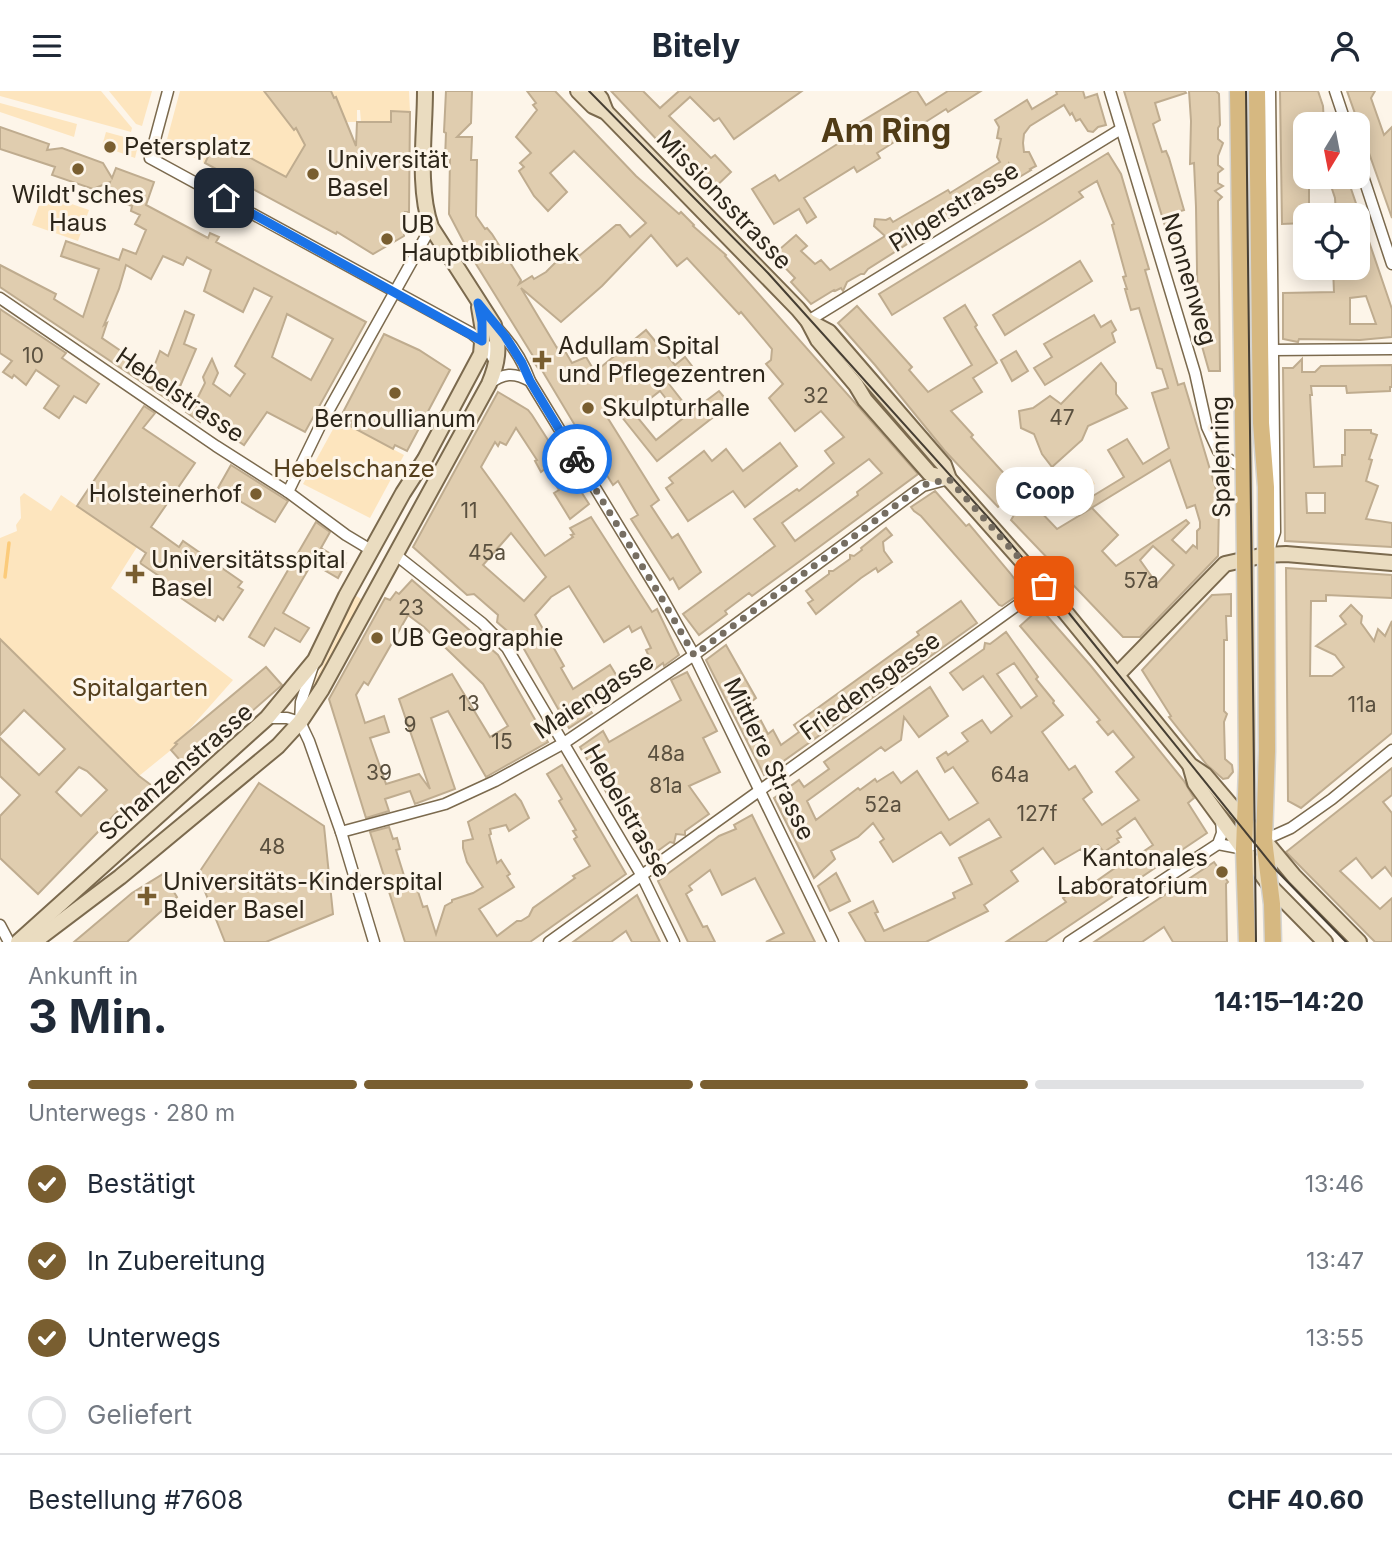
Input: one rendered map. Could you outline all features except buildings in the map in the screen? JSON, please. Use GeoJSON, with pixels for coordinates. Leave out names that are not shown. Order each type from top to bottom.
{"type":"FeatureCollection","features":[{"type":"Feature","properties":{"kind":"main road"},"geometry":{"type":"LineString","coordinates":[[425,91],[424,195],[431,227]]}},
{"type":"Feature","properties":{"kind":"main road","name":"Missionsstrasse"},"geometry":{"type":"LineString","coordinates":[[578,91],[593,106],[606,112],[746,253],[808,321],[818,340],[856,385],[865,400],[930,474],[949,479],[1044,586],[1190,765],[1205,775],[1294,876],[1359,942]]}},
{"type":"Feature","properties":{"kind":"main road","name":"Missionsstrasse"},"geometry":{"type":"LineString","coordinates":[[595,91],[606,112]]}},
{"type":"Feature","properties":{"kind":"main road","name":"Spalenring"},"geometry":{"type":"LineString","coordinates":[[1238,91],[1247,942]]}},
{"type":"Feature","properties":{"kind":"main road","name":"Spalenring"},"geometry":{"type":"LineString","coordinates":[[1257,91],[1261,411],[1266,487],[1267,751],[1264,840],[1271,887],[1273,942]]}},
{"type":"Feature","properties":{"kind":"main road","name":"Mittlere Strasse"},"geometry":{"type":"LineString","coordinates":[[431,227],[494,325]]}},
{"type":"Feature","properties":{"kind":"main road","name":"Mittlere Strasse"},"geometry":{"type":"LineString","coordinates":[[478,303],[482,341]]}},
{"type":"Feature","properties":{"kind":"main road"},"geometry":{"type":"LineString","coordinates":[[300,722],[322,689],[489,384],[497,366],[498,345],[494,325]]}},
{"type":"Feature","properties":{"kind":"main road"},"geometry":{"type":"LineString","coordinates":[[267,718],[315,660],[371,549],[468,381],[481,354],[482,341]]}},
{"type":"Feature","properties":{"kind":"main road"},"geometry":{"type":"LineString","coordinates":[[1117,675],[1225,564],[1265,555],[1286,554],[1392,563]]}},
{"type":"Feature","properties":{"kind":"main road","name":"Schanzenstrasse"},"geometry":{"type":"LineString","coordinates":[[19,942],[267,718]]}},
{"type":"Feature","properties":{"kind":"main road","name":"Schanzenstrasse"},"geometry":{"type":"LineString","coordinates":[[34,942],[197,815],[278,745],[300,722]]}},
{"type":"Feature","properties":{"kind":"main road","name":"Missionsstrasse"},"geometry":{"type":"LineString","coordinates":[[1190,765],[1195,783],[1271,887],[1325,942]]}},
{"type":"Feature","properties":{"kind":"main road"},"geometry":{"type":"LineString","coordinates":[[1221,795],[1235,795],[1246,785]]}},
{"type":"Feature","properties":{"kind":"street"},"geometry":{"type":"LineString","coordinates":[[168,91],[150,158],[482,341],[497,366]]}},
{"type":"Feature","properties":{"kind":"street","name":"Nonnenweg"},"geometry":{"type":"LineString","coordinates":[[1110,91],[1195,373],[1207,428],[1218,451],[1243,466]]}},
{"type":"Feature","properties":{"kind":"street","name":"Spalenring"},"geometry":{"type":"LineString","coordinates":[[1265,555],[1275,532],[1270,91]]}},
{"type":"Feature","properties":{"kind":"street"},"geometry":{"type":"LineString","coordinates":[[1335,91],[1342,112]]}},
{"type":"Feature","properties":{"kind":"street","name":"Pilgerstrasse"},"geometry":{"type":"LineString","coordinates":[[808,321],[1121,129]]}},
{"type":"Feature","properties":{"kind":"street"},"geometry":{"type":"LineString","coordinates":[[1367,189],[1392,264]]}},
{"type":"Feature","properties":{"kind":"street"},"geometry":{"type":"LineString","coordinates":[[288,492],[321,424],[431,227]]}},
{"type":"Feature","properties":{"kind":"street","name":"Hebelstrasse"},"geometry":{"type":"LineString","coordinates":[[0,298],[288,492],[346,535],[371,549]]}},
{"type":"Feature","properties":{"kind":"street","name":"Mittlere Strasse"},"geometry":{"type":"LineString","coordinates":[[494,325],[505,336],[522,363],[530,381],[694,655],[833,942]]}},
{"type":"Feature","properties":{"kind":"street"},"geometry":{"type":"LineString","coordinates":[[1272,350],[1392,349]]}},
{"type":"Feature","properties":{"kind":"street"},"geometry":{"type":"LineString","coordinates":[[489,384],[499,377],[512,374],[530,381]]}},
{"type":"Feature","properties":{"kind":"street","name":"Maiengasse"},"geometry":{"type":"LineString","coordinates":[[341,832],[445,804],[495,781],[564,743],[694,655],[923,485],[949,479]]}},
{"type":"Feature","properties":{"kind":"street","name":"Hebelstrasse"},"geometry":{"type":"LineString","coordinates":[[396,555],[482,623],[507,648],[642,876],[674,942]]}},
{"type":"Feature","properties":{"kind":"street","name":"Friedensgasse"},"geometry":{"type":"LineString","coordinates":[[550,942],[1044,586]]}},
{"type":"Feature","properties":{"kind":"street"},"geometry":{"type":"LineString","coordinates":[[315,660],[301,702],[300,722],[341,832],[374,942]]}},
{"type":"Feature","properties":{"kind":"street","name":"Schanzenstrasse"},"geometry":{"type":"LineString","coordinates":[[267,718],[287,717],[300,722]]}},
{"type":"Feature","properties":{"kind":"street"},"geometry":{"type":"LineString","coordinates":[[1218,843],[1244,849],[1301,823],[1392,750]]}},
{"type":"Feature","properties":{"kind":"street"},"geometry":{"type":"LineString","coordinates":[[1069,942],[1218,843],[1222,833],[1221,819]]}},
{"type":"Feature","properties":{"kind":"street"},"geometry":{"type":"LineString","coordinates":[[0,925],[9,942]]}},
{"type":"Feature","properties":{"kind":"green space"},"geometry":{"type":"Polygon","coordinates":[[[0,91],[101,91],[132,128],[131,132],[0,96],[0,91]]]}},
{"type":"Feature","properties":{"kind":"green space"},"geometry":{"type":"Polygon","coordinates":[[[109,91],[152,91],[142,126],[136,124],[109,91]]]}},
{"type":"Feature","properties":{"kind":"green space"},"geometry":{"type":"Polygon","coordinates":[[[180,91],[409,91],[410,112],[392,111],[391,122],[361,122],[360,110],[357,110],[357,122],[347,122],[344,117],[317,116],[289,179],[222,142],[218,147],[213,147],[208,156],[211,160],[208,165],[166,143],[180,91]]]}},
{"type":"Feature","properties":{"kind":"green space"},"geometry":{"type":"Polygon","coordinates":[[[0,103],[77,124],[74,137],[0,112],[0,103]]]}},
{"type":"Feature","properties":{"kind":"green space"},"geometry":{"type":"Polygon","coordinates":[[[106,132],[139,141],[135,158],[102,146],[106,132]]]}},
{"type":"Feature","properties":{"kind":"green space"},"geometry":{"type":"Polygon","coordinates":[[[43,194],[89,210],[78,241],[32,225],[43,194]]]}},
{"type":"Feature","properties":{"kind":"green space","name":"Hebelschanze"},"geometry":{"type":"Polygon","coordinates":[[[338,420],[404,455],[370,518],[303,484],[338,420]]]}},
{"type":"Feature","properties":{"kind":"green space"},"geometry":{"type":"Polygon","coordinates":[[[1086,469],[1095,484],[1069,500],[1060,486],[1086,469]]]}},
{"type":"Feature","properties":{"kind":"green space","name":"Spitalgarten"},"geometry":{"type":"Polygon","coordinates":[[[24,493],[51,511],[61,495],[137,547],[111,588],[233,680],[171,750],[139,776],[0,639],[0,538],[17,531],[16,525],[21,518],[20,497],[24,493]]]}},
{"type":"Feature","properties":{"kind":"green space"},"geometry":{"type":"Polygon","coordinates":[[[353,594],[363,600],[316,687],[313,685],[339,632],[347,604],[353,594]]]}},
{"type":"Feature","properties":{"kind":"waterway"},"geometry":{"type":"LineString","coordinates":[[5,577],[9,543]]}},
{"type":"Feature","properties":{"kind":"tram line"},"geometry":{"type":"LineString","coordinates":[[589,91],[768,273],[994,524],[1277,871],[1346,942]]}},
{"type":"Feature","properties":{"kind":"tram line"},"geometry":{"type":"LineString","coordinates":[[1246,91],[1256,942]]}},
{"type":"Feature","properties":{"kind":"way so far"},"geometry":{"type":"LineString","coordinates":[[577,459],[694,655],[923,485],[949,479],[1044,586]]}},
{"type":"Feature","properties":{"kind":"place","name":"Petersplatz"},"geometry":{"type":"Point","coordinates":[110,147]}},
{"type":"Feature","properties":{"kind":"place","name":"Wildt'sches Haus"},"geometry":{"type":"Point","coordinates":[78,169]}},
{"type":"Feature","properties":{"kind":"place","name":"Universität Basel"},"geometry":{"type":"Point","coordinates":[313,174]}},
{"type":"Feature","properties":{"kind":"place","name":"UB Hauptbibliothek"},"geometry":{"type":"Point","coordinates":[387,239]}},
{"type":"Feature","properties":{"kind":"place","name":"Adullam Spital und Pflegezentren"},"geometry":{"type":"Point","coordinates":[542,360]}},
{"type":"Feature","properties":{"kind":"place","name":"Bernoullianum"},"geometry":{"type":"Point","coordinates":[395,393]}},
{"type":"Feature","properties":{"kind":"place","name":"Skulpturhalle"},"geometry":{"type":"Point","coordinates":[588,408]}},
{"type":"Feature","properties":{"kind":"place","name":"Holsteinerhof"},"geometry":{"type":"Point","coordinates":[256,494]}},
{"type":"Feature","properties":{"kind":"place","name":"Universitätsspital Basel"},"geometry":{"type":"Point","coordinates":[135,574]}},
{"type":"Feature","properties":{"kind":"place","name":"Coop"},"geometry":{"type":"Point","coordinates":[1044,586]}},
{"type":"Feature","properties":{"kind":"place","name":"UB Geographie"},"geometry":{"type":"Point","coordinates":[377,638]}},
{"type":"Feature","properties":{"kind":"place","name":"Kantonales Laboratorium"},"geometry":{"type":"Point","coordinates":[1222,872]}},
{"type":"Feature","properties":{"kind":"place","name":"Universitäts-Kinderspital Beider Basel"},"geometry":{"type":"Point","coordinates":[147,896]}},
{"type":"Feature","properties":{"kind":"district","name":"Am Ring"},"geometry":{"type":"Point","coordinates":[886,131]}},
{"type":"Feature","properties":{"kind":"route"},"geometry":{"type":"LineString","coordinates":[[224,198],[482,341],[478,303],[505,336],[577,459]]}}]}
